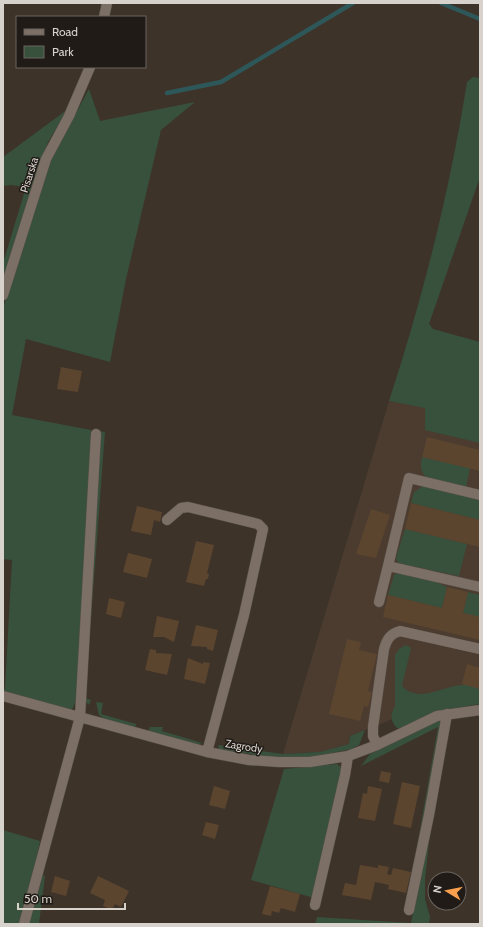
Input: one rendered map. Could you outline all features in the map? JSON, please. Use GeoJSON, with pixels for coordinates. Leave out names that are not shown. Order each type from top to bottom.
{"type":"FeatureCollection","features":[{"type":"Feature","properties":{"kind":"street"},"geometry":{"type":"LineString","coordinates":[[104,16],[107,3]]}},
{"type":"Feature","properties":{"kind":"street","name":"Pisarska"},"geometry":{"type":"LineString","coordinates":[[3,296],[46,159],[69,116],[90,68]]}},
{"type":"Feature","properties":{"kind":"street"},"geometry":{"type":"LineString","coordinates":[[24,924],[80,717],[96,434]]}},
{"type":"Feature","properties":{"kind":"street"},"geometry":{"type":"LineString","coordinates":[[379,602],[410,478],[480,495]]}},
{"type":"Feature","properties":{"kind":"street"},"geometry":{"type":"LineString","coordinates":[[167,520],[181,508],[188,507],[258,524],[263,529],[244,615],[207,752]]}},
{"type":"Feature","properties":{"kind":"street"},"geometry":{"type":"LineString","coordinates":[[388,566],[480,587]]}},
{"type":"Feature","properties":{"kind":"street"},"geometry":{"type":"LineString","coordinates":[[377,745],[373,736],[373,726],[384,649],[386,640],[391,634],[400,631],[480,649]]}},
{"type":"Feature","properties":{"kind":"street","name":"Zagrody"},"geometry":{"type":"LineString","coordinates":[[3,696],[207,752],[249,760],[279,762],[310,762],[348,756],[377,745],[437,716],[480,710]]}},
{"type":"Feature","properties":{"kind":"street"},"geometry":{"type":"LineString","coordinates":[[409,910],[429,815],[447,714]]}},
{"type":"Feature","properties":{"kind":"street"},"geometry":{"type":"LineString","coordinates":[[314,905],[345,775],[348,756]]}},
{"type":"Feature","properties":{"kind":"shaded area"},"geometry":{"type":"Polygon","coordinates":[[[389,401],[480,417],[480,701],[403,715],[350,736],[349,744],[320,752],[283,754],[389,401]]]}},
{"type":"Feature","properties":{"kind":"green space"},"geometry":{"type":"Polygon","coordinates":[[[473,77],[480,78],[480,177],[429,324],[433,329],[480,342],[480,443],[425,430],[425,408],[389,401],[424,283],[444,203],[467,82],[473,77]]]}},
{"type":"Feature","properties":{"kind":"green space"},"geometry":{"type":"Polygon","coordinates":[[[89,89],[100,121],[195,102],[161,130],[126,279],[110,362],[26,339],[12,415],[91,430],[86,561],[76,702],[72,709],[69,710],[3,691],[3,689],[5,689],[12,560],[3,559],[3,308],[52,157],[89,89]]]}},
{"type":"Feature","properties":{"kind":"green space"},"geometry":{"type":"Polygon","coordinates":[[[68,109],[48,142],[3,285],[3,263],[26,187],[11,185],[3,186],[3,157],[68,109]]]}},
{"type":"Feature","properties":{"kind":"green space"},"geometry":{"type":"Polygon","coordinates":[[[99,431],[105,432],[86,691],[99,431]]]}},
{"type":"Feature","properties":{"kind":"green space"},"geometry":{"type":"Polygon","coordinates":[[[422,457],[470,468],[466,487],[426,477],[421,470],[422,457]]]}},
{"type":"Feature","properties":{"kind":"green space"},"geometry":{"type":"Polygon","coordinates":[[[423,486],[480,499],[480,520],[411,503],[414,492],[423,486]]]}},
{"type":"Feature","properties":{"kind":"green space"},"geometry":{"type":"Polygon","coordinates":[[[405,529],[467,544],[459,576],[398,563],[396,558],[405,529]]]}},
{"type":"Feature","properties":{"kind":"green space"},"geometry":{"type":"Polygon","coordinates":[[[397,573],[434,581],[447,587],[442,608],[388,595],[394,575],[397,573]]]}},
{"type":"Feature","properties":{"kind":"green space"},"geometry":{"type":"Polygon","coordinates":[[[468,592],[480,595],[480,617],[463,613],[468,592]]]}},
{"type":"Feature","properties":{"kind":"green space"},"geometry":{"type":"Polygon","coordinates":[[[406,645],[411,648],[402,686],[416,694],[423,694],[454,686],[469,685],[480,689],[480,704],[443,710],[401,728],[397,728],[393,723],[392,718],[392,712],[395,706],[395,655],[399,649],[406,645]]]}},
{"type":"Feature","properties":{"kind":"green space"},"geometry":{"type":"Polygon","coordinates":[[[85,698],[91,700],[89,705],[85,701],[85,698]]]}},
{"type":"Feature","properties":{"kind":"green space"},"geometry":{"type":"Polygon","coordinates":[[[96,702],[103,703],[101,714],[136,724],[135,728],[103,718],[99,715],[96,702]]]}},
{"type":"Feature","properties":{"kind":"green space"},"geometry":{"type":"Polygon","coordinates":[[[438,721],[441,721],[442,725],[415,858],[438,727],[361,766],[370,754],[438,721]]]}},
{"type":"Feature","properties":{"kind":"green space"},"geometry":{"type":"Polygon","coordinates":[[[150,727],[163,727],[162,731],[202,743],[198,745],[148,732],[150,727]]]}},
{"type":"Feature","properties":{"kind":"green space"},"geometry":{"type":"Polygon","coordinates":[[[449,729],[429,842],[425,879],[425,899],[427,911],[430,917],[429,924],[315,924],[317,917],[411,923],[449,729]]]}},
{"type":"Feature","properties":{"kind":"green space"},"geometry":{"type":"Polygon","coordinates":[[[365,730],[359,745],[352,749],[306,758],[262,756],[219,749],[218,745],[283,754],[320,752],[349,744],[350,736],[365,730]]]}},
{"type":"Feature","properties":{"kind":"green space"},"geometry":{"type":"Polygon","coordinates":[[[337,764],[342,768],[314,898],[251,880],[284,769],[337,764]]]}},
{"type":"Feature","properties":{"kind":"green space"},"geometry":{"type":"Polygon","coordinates":[[[3,830],[40,841],[35,867],[19,924],[3,924],[3,830]]]}},
{"type":"Feature","properties":{"kind":"green space"},"geometry":{"type":"Polygon","coordinates":[[[43,875],[45,876],[39,924],[29,924],[43,875]]]}},
{"type":"Feature","properties":{"kind":"building"},"geometry":{"type":"Polygon","coordinates":[[[61,367],[82,371],[78,392],[57,389],[61,367]]]}},
{"type":"Feature","properties":{"kind":"building"},"geometry":{"type":"Polygon","coordinates":[[[427,437],[480,450],[480,471],[422,457],[427,437]]]}},
{"type":"Feature","properties":{"kind":"building"},"geometry":{"type":"Polygon","coordinates":[[[411,503],[480,520],[480,547],[405,529],[411,503]]]}},
{"type":"Feature","properties":{"kind":"building"},"geometry":{"type":"Polygon","coordinates":[[[137,506],[162,512],[160,522],[154,520],[151,535],[131,531],[137,506]]]}},
{"type":"Feature","properties":{"kind":"building"},"geometry":{"type":"Polygon","coordinates":[[[371,509],[390,515],[376,558],[356,554],[371,509]]]}},
{"type":"Feature","properties":{"kind":"building"},"geometry":{"type":"Polygon","coordinates":[[[196,541],[214,545],[207,573],[209,574],[208,579],[206,579],[204,586],[186,582],[196,541]]]}},
{"type":"Feature","properties":{"kind":"building"},"geometry":{"type":"Polygon","coordinates":[[[128,553],[152,559],[147,578],[123,572],[128,553]]]}},
{"type":"Feature","properties":{"kind":"building"},"geometry":{"type":"Polygon","coordinates":[[[447,587],[468,592],[463,613],[480,617],[480,640],[383,617],[388,595],[442,608],[447,587]]]}},
{"type":"Feature","properties":{"kind":"building"},"geometry":{"type":"Polygon","coordinates":[[[109,598],[125,602],[121,618],[106,614],[109,598]]]}},
{"type":"Feature","properties":{"kind":"building"},"geometry":{"type":"Polygon","coordinates":[[[157,616],[179,621],[174,642],[164,637],[153,637],[157,616]]]}},
{"type":"Feature","properties":{"kind":"building"},"geometry":{"type":"Polygon","coordinates":[[[196,625],[218,630],[213,651],[207,649],[207,647],[191,646],[196,625]]]}},
{"type":"Feature","properties":{"kind":"building"},"geometry":{"type":"Polygon","coordinates":[[[347,639],[361,642],[359,650],[377,654],[368,691],[372,692],[368,707],[364,706],[360,721],[329,714],[347,639]]]}},
{"type":"Feature","properties":{"kind":"building"},"geometry":{"type":"Polygon","coordinates":[[[150,649],[156,650],[156,653],[172,654],[167,675],[145,670],[150,649]]]}},
{"type":"Feature","properties":{"kind":"building"},"geometry":{"type":"Polygon","coordinates":[[[188,658],[203,664],[203,662],[210,663],[205,684],[184,679],[188,658]]]}},
{"type":"Feature","properties":{"kind":"building"},"geometry":{"type":"Polygon","coordinates":[[[467,664],[480,668],[480,689],[462,684],[467,664]]]}},
{"type":"Feature","properties":{"kind":"building"},"geometry":{"type":"Polygon","coordinates":[[[381,771],[391,773],[389,783],[379,781],[381,771]]]}},
{"type":"Feature","properties":{"kind":"building"},"geometry":{"type":"Polygon","coordinates":[[[402,782],[420,786],[411,828],[393,824],[402,782]]]}},
{"type":"Feature","properties":{"kind":"building"},"geometry":{"type":"Polygon","coordinates":[[[214,786],[230,791],[225,809],[209,805],[214,786]]]}},
{"type":"Feature","properties":{"kind":"building"},"geometry":{"type":"Polygon","coordinates":[[[368,786],[382,789],[375,821],[358,818],[363,793],[367,794],[368,786]]]}},
{"type":"Feature","properties":{"kind":"building"},"geometry":{"type":"Polygon","coordinates":[[[206,822],[219,825],[215,839],[202,835],[206,822]]]}},
{"type":"Feature","properties":{"kind":"building"},"geometry":{"type":"Polygon","coordinates":[[[360,865],[378,868],[378,865],[389,867],[387,874],[391,875],[393,868],[411,872],[406,893],[388,889],[389,885],[375,882],[371,900],[342,895],[345,883],[356,885],[360,865]]]}},
{"type":"Feature","properties":{"kind":"building"},"geometry":{"type":"Polygon","coordinates":[[[55,876],[70,881],[66,896],[51,892],[55,876]]]}},
{"type":"Feature","properties":{"kind":"building"},"geometry":{"type":"Polygon","coordinates":[[[98,876],[129,891],[121,907],[115,904],[112,910],[103,906],[105,900],[90,893],[98,876]]]}},
{"type":"Feature","properties":{"kind":"building"},"geometry":{"type":"Polygon","coordinates":[[[270,886],[300,894],[295,912],[281,908],[279,913],[272,911],[271,916],[262,914],[270,886]]]}},
{"type":"Feature","properties":{"kind":"waterway"},"geometry":{"type":"LineString","coordinates":[[167,93],[221,82],[353,3]]}},
{"type":"Feature","properties":{"kind":"waterway"},"geometry":{"type":"LineString","coordinates":[[441,3],[480,19]]}}]}
